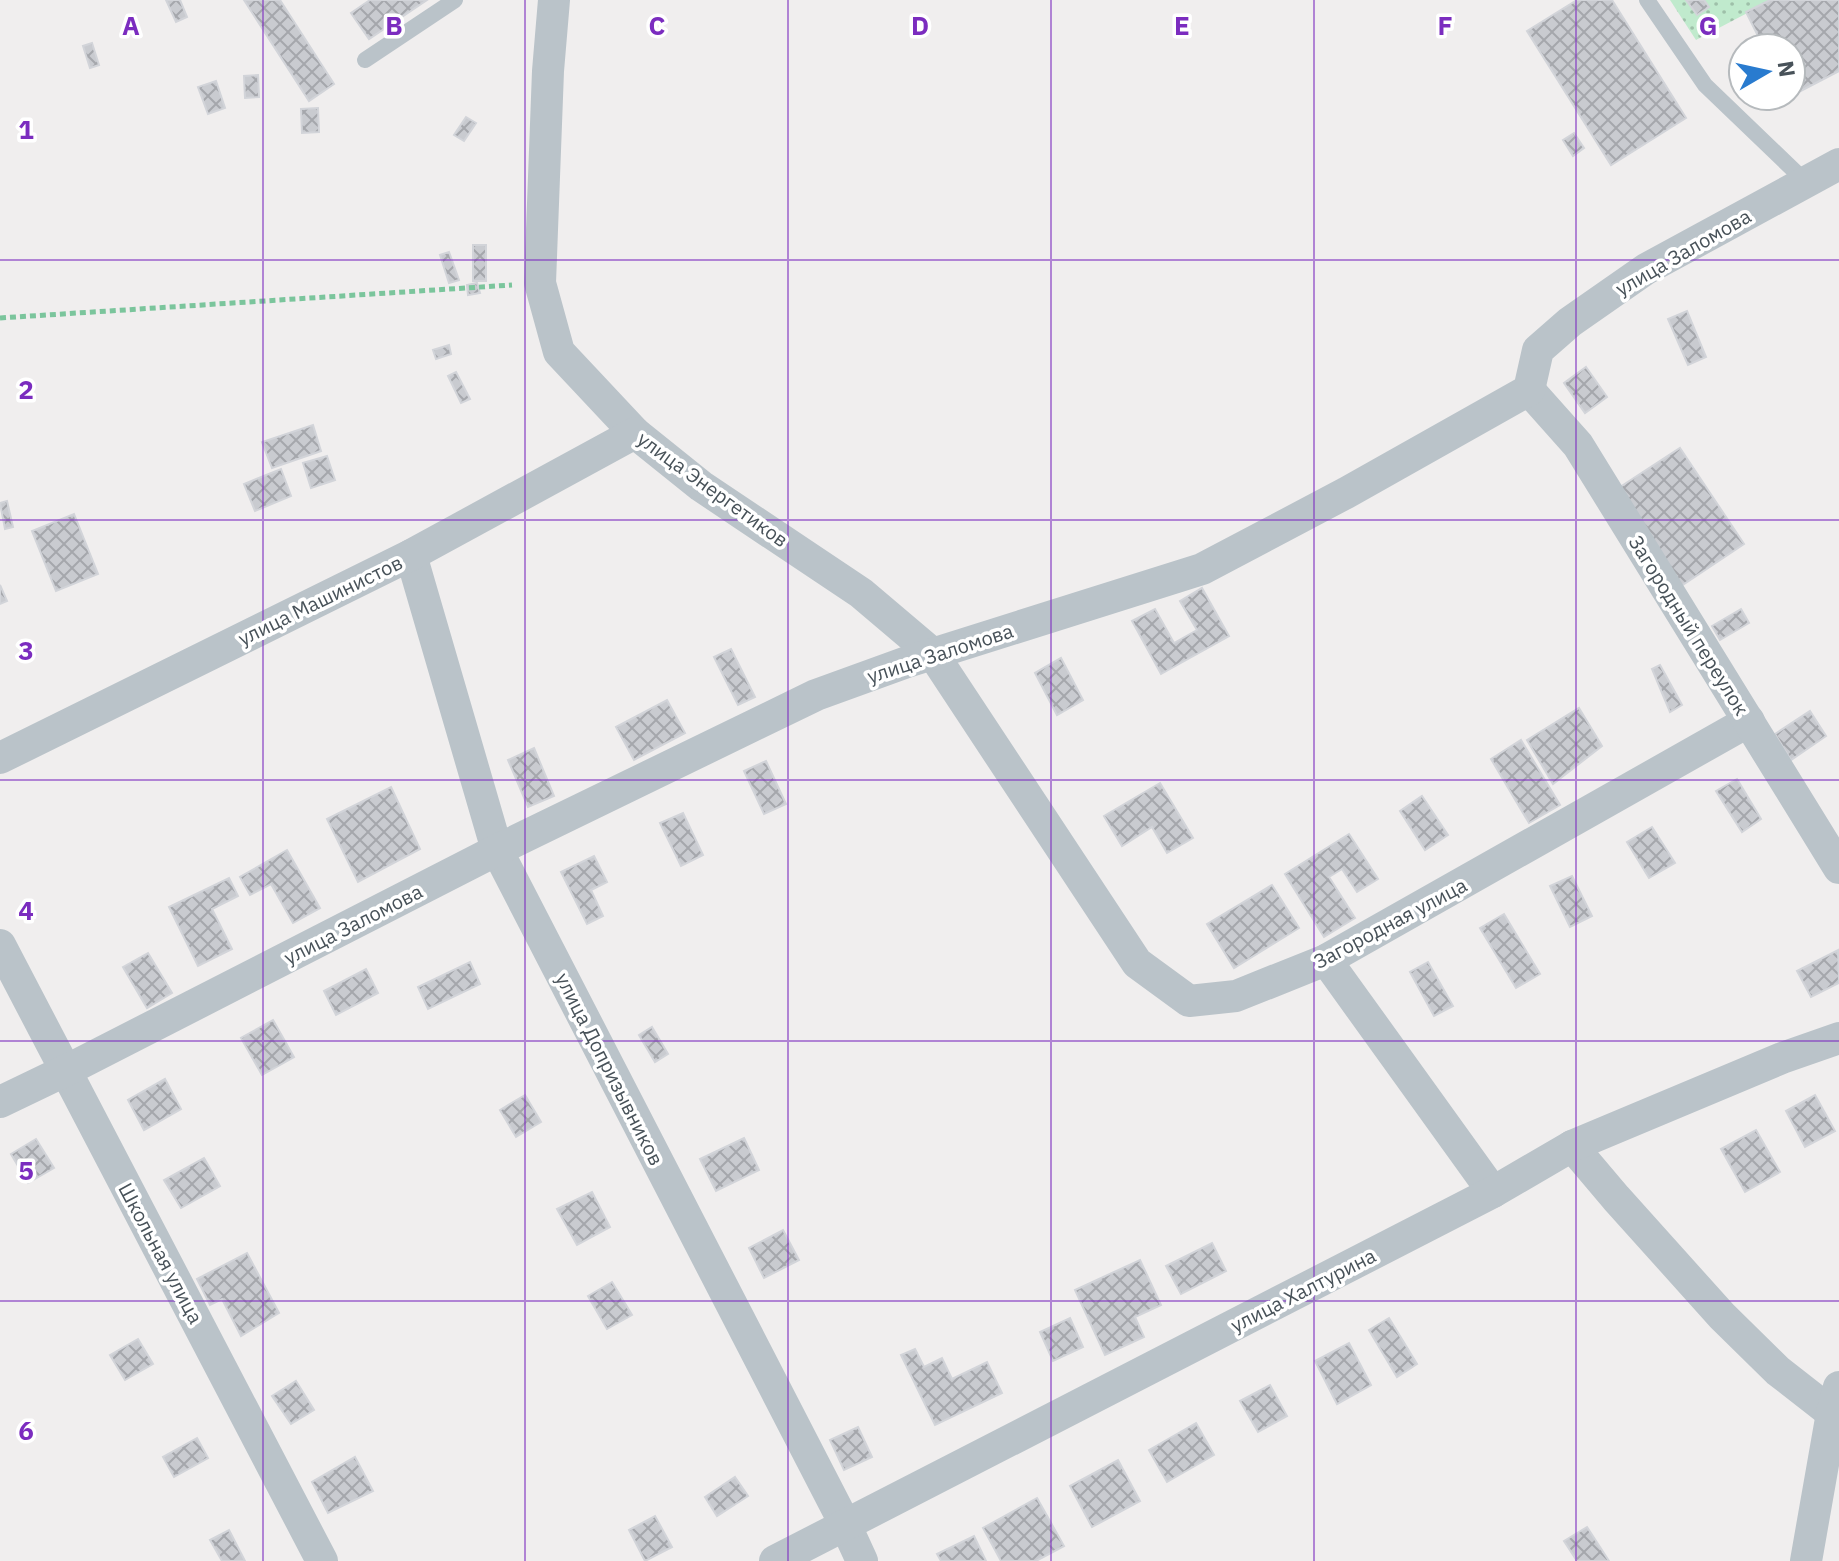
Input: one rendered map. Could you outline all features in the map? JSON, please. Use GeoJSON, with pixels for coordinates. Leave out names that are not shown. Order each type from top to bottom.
{"type":"FeatureCollection","features":[{"type":"Feature","properties":{"kind":"street","name":"улица Энергетиков"},"geometry":{"type":"LineString","coordinates":[[554,0],[548,71],[540,283],[559,352],[635,433],[701,486],[861,593],[933,654]]}},
{"type":"Feature","properties":{"kind":"street","name":"улица Заломова"},"geometry":{"type":"LineString","coordinates":[[0,1102],[497,850],[816,695],[933,654],[1202,569],[1346,493],[1529,390],[1538,350],[1570,322],[1646,269],[1839,164]]}},
{"type":"Feature","properties":{"kind":"street","name":"Загородный переулок"},"geometry":{"type":"LineString","coordinates":[[1529,390],[1578,445],[1839,868]]}},
{"type":"Feature","properties":{"kind":"street","name":"улица Машинистов"},"geometry":{"type":"LineString","coordinates":[[0,758],[411,555],[635,433]]}},
{"type":"Feature","properties":{"kind":"street","name":"улица Допризывников"},"geometry":{"type":"LineString","coordinates":[[411,555],[497,850],[862,1561]]}},
{"type":"Feature","properties":{"kind":"street","name":"Загородная улица"},"geometry":{"type":"LineString","coordinates":[[933,654],[1137,963],[1189,1001],[1236,996],[1326,960],[1749,721]]}},
{"type":"Feature","properties":{"kind":"street","name":"Школьная улица"},"geometry":{"type":"LineString","coordinates":[[0,945],[322,1561]]}},
{"type":"Feature","properties":{"kind":"street"},"geometry":{"type":"LineString","coordinates":[[1326,960],[1493,1192]]}},
{"type":"Feature","properties":{"kind":"street","name":"улица Халтурина"},"geometry":{"type":"LineString","coordinates":[[775,1561],[1493,1192],[1572,1146],[1782,1058],[1839,1038]]}},
{"type":"Feature","properties":{"kind":"street"},"geometry":{"type":"LineString","coordinates":[[1572,1146],[1722,1316],[1778,1371],[1836,1400],[1806,1561]]}},
{"type":"Feature","properties":{"kind":"lane"},"geometry":{"type":"LineString","coordinates":[[365,60],[455,0]]}},
{"type":"Feature","properties":{"kind":"lane"},"geometry":{"type":"LineString","coordinates":[[1647,0],[1705,85],[1806,182]]}},
{"type":"Feature","properties":{"kind":"path"},"geometry":{"type":"LineString","coordinates":[[0,318],[540,283]]}},
{"type":"Feature","properties":{"kind":"green space"},"geometry":{"type":"Polygon","coordinates":[[[1670,0],[1772,0],[1696,40],[1670,0]]]}},
{"type":"Feature","properties":{"kind":"building"},"geometry":{"type":"Polygon","coordinates":[[[166,0],[180,0],[187,17],[176,22],[166,0]]]}},
{"type":"Feature","properties":{"kind":"building"},"geometry":{"type":"Polygon","coordinates":[[[244,0],[280,0],[334,84],[309,101],[244,0]]]}},
{"type":"Feature","properties":{"kind":"building"},"geometry":{"type":"Polygon","coordinates":[[[370,0],[427,0],[369,39],[351,13],[370,0]]]}},
{"type":"Feature","properties":{"kind":"building"},"geometry":{"type":"Polygon","coordinates":[[[1577,0],[1612,0],[1686,118],[1611,165],[1527,31],[1577,0]]]}},
{"type":"Feature","properties":{"kind":"building"},"geometry":{"type":"Polygon","coordinates":[[[1686,0],[1704,0],[1709,7],[1697,15],[1686,0]]]}},
{"type":"Feature","properties":{"kind":"building"},"geometry":{"type":"Polygon","coordinates":[[[1770,0],[1839,0],[1839,71],[1807,88],[1807,32],[1756,32],[1746,12],[1770,0]]]}},
{"type":"Feature","properties":{"kind":"building"},"geometry":{"type":"Polygon","coordinates":[[[92,43],[99,65],[90,68],[83,46],[92,43]]]}},
{"type":"Feature","properties":{"kind":"building"},"geometry":{"type":"Polygon","coordinates":[[[258,75],[259,97],[245,98],[244,76],[258,75]]]}},
{"type":"Feature","properties":{"kind":"building"},"geometry":{"type":"Polygon","coordinates":[[[216,81],[225,108],[208,114],[198,87],[216,81]]]}},
{"type":"Feature","properties":{"kind":"building"},"geometry":{"type":"Polygon","coordinates":[[[318,108],[319,132],[302,133],[301,109],[318,108]]]}},
{"type":"Feature","properties":{"kind":"building"},"geometry":{"type":"Polygon","coordinates":[[[466,117],[476,123],[464,141],[454,135],[466,117]]]}},
{"type":"Feature","properties":{"kind":"building"},"geometry":{"type":"Polygon","coordinates":[[[1574,133],[1584,148],[1573,156],[1563,140],[1574,133]]]}},
{"type":"Feature","properties":{"kind":"building"},"geometry":{"type":"Polygon","coordinates":[[[473,245],[486,245],[486,281],[473,281],[473,245]]]}},
{"type":"Feature","properties":{"kind":"building"},"geometry":{"type":"Polygon","coordinates":[[[449,252],[459,280],[449,283],[440,255],[449,252]]]}},
{"type":"Feature","properties":{"kind":"building"},"geometry":{"type":"Polygon","coordinates":[[[477,283],[480,293],[468,295],[467,285],[477,283]]]}},
{"type":"Feature","properties":{"kind":"building"},"geometry":{"type":"Polygon","coordinates":[[[1687,311],[1706,357],[1688,365],[1668,319],[1687,311]]]}},
{"type":"Feature","properties":{"kind":"building"},"geometry":{"type":"Polygon","coordinates":[[[449,345],[451,354],[436,359],[433,350],[449,345]]]}},
{"type":"Feature","properties":{"kind":"building"},"geometry":{"type":"Polygon","coordinates":[[[1586,367],[1607,397],[1585,413],[1564,383],[1586,367]]]}},
{"type":"Feature","properties":{"kind":"building"},"geometry":{"type":"Polygon","coordinates":[[[456,372],[470,399],[461,403],[448,376],[456,372]]]}},
{"type":"Feature","properties":{"kind":"building"},"geometry":{"type":"Polygon","coordinates":[[[313,425],[321,451],[272,468],[262,442],[313,425]]]}},
{"type":"Feature","properties":{"kind":"building"},"geometry":{"type":"Polygon","coordinates":[[[1680,448],[1744,544],[1681,586],[1617,489],[1680,448]]]}},
{"type":"Feature","properties":{"kind":"building"},"geometry":{"type":"Polygon","coordinates":[[[327,456],[335,480],[311,488],[303,463],[327,456]]]}},
{"type":"Feature","properties":{"kind":"building"},"geometry":{"type":"Polygon","coordinates":[[[281,469],[291,496],[255,511],[244,484],[281,469]]]}},
{"type":"Feature","properties":{"kind":"building"},"geometry":{"type":"Polygon","coordinates":[[[7,501],[13,527],[5,529],[0,503],[7,501]]]}},
{"type":"Feature","properties":{"kind":"building"},"geometry":{"type":"Polygon","coordinates":[[[74,514],[98,574],[56,591],[32,531],[74,514]]]}},
{"type":"Feature","properties":{"kind":"building"},"geometry":{"type":"Polygon","coordinates":[[[0,585],[7,601],[0,604],[0,585]]]}},
{"type":"Feature","properties":{"kind":"building"},"geometry":{"type":"Polygon","coordinates":[[[1202,588],[1229,636],[1161,674],[1132,621],[1155,609],[1174,643],[1197,630],[1180,601],[1202,588]]]}},
{"type":"Feature","properties":{"kind":"building"},"geometry":{"type":"Polygon","coordinates":[[[1741,609],[1749,623],[1720,640],[1712,626],[1741,609]]]}},
{"type":"Feature","properties":{"kind":"building"},"geometry":{"type":"Polygon","coordinates":[[[731,649],[755,697],[738,705],[714,657],[731,649]]]}},
{"type":"Feature","properties":{"kind":"building"},"geometry":{"type":"Polygon","coordinates":[[[1061,658],[1083,700],[1057,715],[1035,673],[1061,658]]]}},
{"type":"Feature","properties":{"kind":"building"},"geometry":{"type":"Polygon","coordinates":[[[1660,665],[1682,705],[1670,712],[1652,669],[1660,665]]]}},
{"type":"Feature","properties":{"kind":"building"},"geometry":{"type":"Polygon","coordinates":[[[667,700],[685,733],[634,760],[616,727],[667,700]]]}},
{"type":"Feature","properties":{"kind":"building"},"geometry":{"type":"Polygon","coordinates":[[[1579,708],[1602,746],[1553,784],[1527,740],[1579,708]]]}},
{"type":"Feature","properties":{"kind":"building"},"geometry":{"type":"Polygon","coordinates":[[[1810,711],[1826,736],[1791,760],[1775,734],[1810,711]]]}},
{"type":"Feature","properties":{"kind":"building"},"geometry":{"type":"Polygon","coordinates":[[[1521,740],[1560,805],[1529,823],[1491,759],[1521,740]]]}},
{"type":"Feature","properties":{"kind":"building"},"geometry":{"type":"Polygon","coordinates":[[[534,748],[554,796],[528,807],[508,760],[534,748]]]}},
{"type":"Feature","properties":{"kind":"building"},"geometry":{"type":"Polygon","coordinates":[[[766,761],[786,804],[764,814],[744,771],[766,761]]]}},
{"type":"Feature","properties":{"kind":"building"},"geometry":{"type":"Polygon","coordinates":[[[1737,779],[1761,819],[1742,832],[1716,791],[1737,779]]]}},
{"type":"Feature","properties":{"kind":"building"},"geometry":{"type":"Polygon","coordinates":[[[1160,783],[1193,838],[1167,853],[1152,827],[1122,846],[1104,816],[1160,783]]]}},
{"type":"Feature","properties":{"kind":"building"},"geometry":{"type":"Polygon","coordinates":[[[391,787],[420,849],[358,882],[327,819],[391,787]]]}},
{"type":"Feature","properties":{"kind":"building"},"geometry":{"type":"Polygon","coordinates":[[[1422,796],[1448,835],[1425,850],[1400,811],[1422,796]]]}},
{"type":"Feature","properties":{"kind":"building"},"geometry":{"type":"Polygon","coordinates":[[[683,813],[703,855],[681,866],[660,823],[683,813]]]}},
{"type":"Feature","properties":{"kind":"building"},"geometry":{"type":"Polygon","coordinates":[[[1652,827],[1675,863],[1649,878],[1627,842],[1652,827]]]}},
{"type":"Feature","properties":{"kind":"building"},"geometry":{"type":"Polygon","coordinates":[[[1349,834],[1378,879],[1357,892],[1342,869],[1329,877],[1355,918],[1324,937],[1285,874],[1349,834]]]}},
{"type":"Feature","properties":{"kind":"building"},"geometry":{"type":"Polygon","coordinates":[[[287,850],[320,908],[293,923],[271,884],[250,895],[240,877],[287,850]]]}},
{"type":"Feature","properties":{"kind":"building"},"geometry":{"type":"Polygon","coordinates":[[[594,856],[607,882],[591,890],[603,916],[587,924],[561,872],[594,856]]]}},
{"type":"Feature","properties":{"kind":"building"},"geometry":{"type":"Polygon","coordinates":[[[1572,876],[1592,916],[1570,927],[1550,886],[1572,876]]]}},
{"type":"Feature","properties":{"kind":"building"},"geometry":{"type":"Polygon","coordinates":[[[229,878],[238,896],[212,909],[232,949],[198,966],[169,907],[229,878]]]}},
{"type":"Feature","properties":{"kind":"building"},"geometry":{"type":"Polygon","coordinates":[[[1272,885],[1299,928],[1234,968],[1207,924],[1272,885]]]}},
{"type":"Feature","properties":{"kind":"building"},"geometry":{"type":"Polygon","coordinates":[[[1504,914],[1540,974],[1516,988],[1480,928],[1504,914]]]}},
{"type":"Feature","properties":{"kind":"building"},"geometry":{"type":"Polygon","coordinates":[[[1838,950],[1839,983],[1811,997],[1797,971],[1838,950]]]}},
{"type":"Feature","properties":{"kind":"building"},"geometry":{"type":"Polygon","coordinates":[[[148,953],[172,993],[147,1008],[123,967],[148,953]]]}},
{"type":"Feature","properties":{"kind":"building"},"geometry":{"type":"Polygon","coordinates":[[[470,962],[480,984],[428,1009],[418,987],[470,962]]]}},
{"type":"Feature","properties":{"kind":"building"},"geometry":{"type":"Polygon","coordinates":[[[1428,962],[1453,1006],[1434,1016],[1410,972],[1428,962]]]}},
{"type":"Feature","properties":{"kind":"building"},"geometry":{"type":"Polygon","coordinates":[[[366,969],[378,993],[336,1015],[324,991],[366,969]]]}},
{"type":"Feature","properties":{"kind":"building"},"geometry":{"type":"Polygon","coordinates":[[[273,1020],[294,1057],[262,1075],[241,1038],[273,1020]]]}},
{"type":"Feature","properties":{"kind":"building"},"geometry":{"type":"Polygon","coordinates":[[[652,1027],[668,1054],[655,1062],[639,1035],[652,1027]]]}},
{"type":"Feature","properties":{"kind":"building"},"geometry":{"type":"Polygon","coordinates":[[[165,1079],[181,1109],[144,1130],[128,1100],[165,1079]]]}},
{"type":"Feature","properties":{"kind":"building"},"geometry":{"type":"Polygon","coordinates":[[[525,1095],[541,1122],[516,1137],[500,1110],[525,1095]]]}},
{"type":"Feature","properties":{"kind":"building"},"geometry":{"type":"Polygon","coordinates":[[[1815,1095],[1835,1131],[1805,1147],[1786,1111],[1815,1095]]]}},
{"type":"Feature","properties":{"kind":"building"},"geometry":{"type":"Polygon","coordinates":[[[1756,1130],[1780,1172],[1745,1192],[1721,1149],[1756,1130]]]}},
{"type":"Feature","properties":{"kind":"building"},"geometry":{"type":"Polygon","coordinates":[[[744,1138],[759,1170],[716,1191],[700,1159],[744,1138]]]}},
{"type":"Feature","properties":{"kind":"building"},"geometry":{"type":"Polygon","coordinates":[[[36,1139],[54,1168],[28,1183],[11,1154],[36,1139]]]}},
{"type":"Feature","properties":{"kind":"building"},"geometry":{"type":"Polygon","coordinates":[[[204,1158],[220,1186],[181,1208],[164,1180],[204,1158]]]}},
{"type":"Feature","properties":{"kind":"building"},"geometry":{"type":"Polygon","coordinates":[[[592,1192],[610,1227],[577,1245],[557,1209],[592,1192]]]}},
{"type":"Feature","properties":{"kind":"building"},"geometry":{"type":"Polygon","coordinates":[[[783,1230],[799,1260],[764,1278],[749,1248],[783,1230]]]}},
{"type":"Feature","properties":{"kind":"building"},"geometry":{"type":"Polygon","coordinates":[[[1212,1243],[1226,1271],[1181,1294],[1166,1266],[1212,1243]]]}},
{"type":"Feature","properties":{"kind":"building"},"geometry":{"type":"Polygon","coordinates":[[[247,1253],[279,1313],[241,1336],[222,1299],[210,1305],[197,1279],[247,1253]]]}},
{"type":"Feature","properties":{"kind":"building"},"geometry":{"type":"Polygon","coordinates":[[[1140,1260],[1161,1305],[1135,1317],[1144,1337],[1105,1355],[1075,1290],[1140,1260]]]}},
{"type":"Feature","properties":{"kind":"building"},"geometry":{"type":"Polygon","coordinates":[[[612,1282],[632,1315],[607,1329],[588,1296],[612,1282]]]}},
{"type":"Feature","properties":{"kind":"building"},"geometry":{"type":"Polygon","coordinates":[[[1070,1318],[1083,1347],[1053,1361],[1040,1332],[1070,1318]]]}},
{"type":"Feature","properties":{"kind":"building"},"geometry":{"type":"Polygon","coordinates":[[[1389,1318],[1417,1364],[1397,1377],[1369,1330],[1389,1318]]]}},
{"type":"Feature","properties":{"kind":"building"},"geometry":{"type":"Polygon","coordinates":[[[138,1339],[153,1364],[125,1380],[110,1355],[138,1339]]]}},
{"type":"Feature","properties":{"kind":"building"},"geometry":{"type":"Polygon","coordinates":[[[1349,1343],[1371,1385],[1337,1404],[1315,1361],[1349,1343]]]}},
{"type":"Feature","properties":{"kind":"building"},"geometry":{"type":"Polygon","coordinates":[[[915,1349],[924,1367],[942,1358],[952,1379],[987,1362],[1002,1393],[935,1425],[901,1355],[915,1349]]]}},
{"type":"Feature","properties":{"kind":"building"},"geometry":{"type":"Polygon","coordinates":[[[296,1381],[314,1410],[291,1424],[272,1396],[296,1381]]]}},
{"type":"Feature","properties":{"kind":"building"},"geometry":{"type":"Polygon","coordinates":[[[1270,1385],[1287,1416],[1258,1432],[1240,1401],[1270,1385]]]}},
{"type":"Feature","properties":{"kind":"building"},"geometry":{"type":"Polygon","coordinates":[[[1196,1423],[1214,1455],[1167,1482],[1149,1450],[1196,1423]]]}},
{"type":"Feature","properties":{"kind":"building"},"geometry":{"type":"Polygon","coordinates":[[[858,1427],[872,1457],[844,1470],[830,1440],[858,1427]]]}},
{"type":"Feature","properties":{"kind":"building"},"geometry":{"type":"Polygon","coordinates":[[[197,1438],[208,1458],[174,1477],[163,1457],[197,1438]]]}},
{"type":"Feature","properties":{"kind":"building"},"geometry":{"type":"Polygon","coordinates":[[[355,1457],[373,1491],[328,1513],[312,1482],[355,1457]]]}},
{"type":"Feature","properties":{"kind":"building"},"geometry":{"type":"Polygon","coordinates":[[[1118,1460],[1140,1501],[1092,1527],[1070,1486],[1118,1460]]]}},
{"type":"Feature","properties":{"kind":"building"},"geometry":{"type":"Polygon","coordinates":[[[735,1477],[748,1496],[717,1516],[705,1497],[735,1477]]]}},
{"type":"Feature","properties":{"kind":"building"},"geometry":{"type":"Polygon","coordinates":[[[1037,1498],[1064,1546],[1036,1561],[1001,1561],[983,1528],[1037,1498]]]}},
{"type":"Feature","properties":{"kind":"building"},"geometry":{"type":"Polygon","coordinates":[[[655,1516],[672,1547],[645,1561],[629,1530],[655,1516]]]}},
{"type":"Feature","properties":{"kind":"building"},"geometry":{"type":"Polygon","coordinates":[[[1587,1527],[1609,1561],[1577,1561],[1564,1541],[1587,1527]]]}},
{"type":"Feature","properties":{"kind":"building"},"geometry":{"type":"Polygon","coordinates":[[[229,1530],[245,1561],[222,1561],[210,1540],[229,1530]]]}},
{"type":"Feature","properties":{"kind":"building"},"geometry":{"type":"Polygon","coordinates":[[[974,1536],[986,1561],[941,1561],[937,1554],[974,1536]]]}}]}
